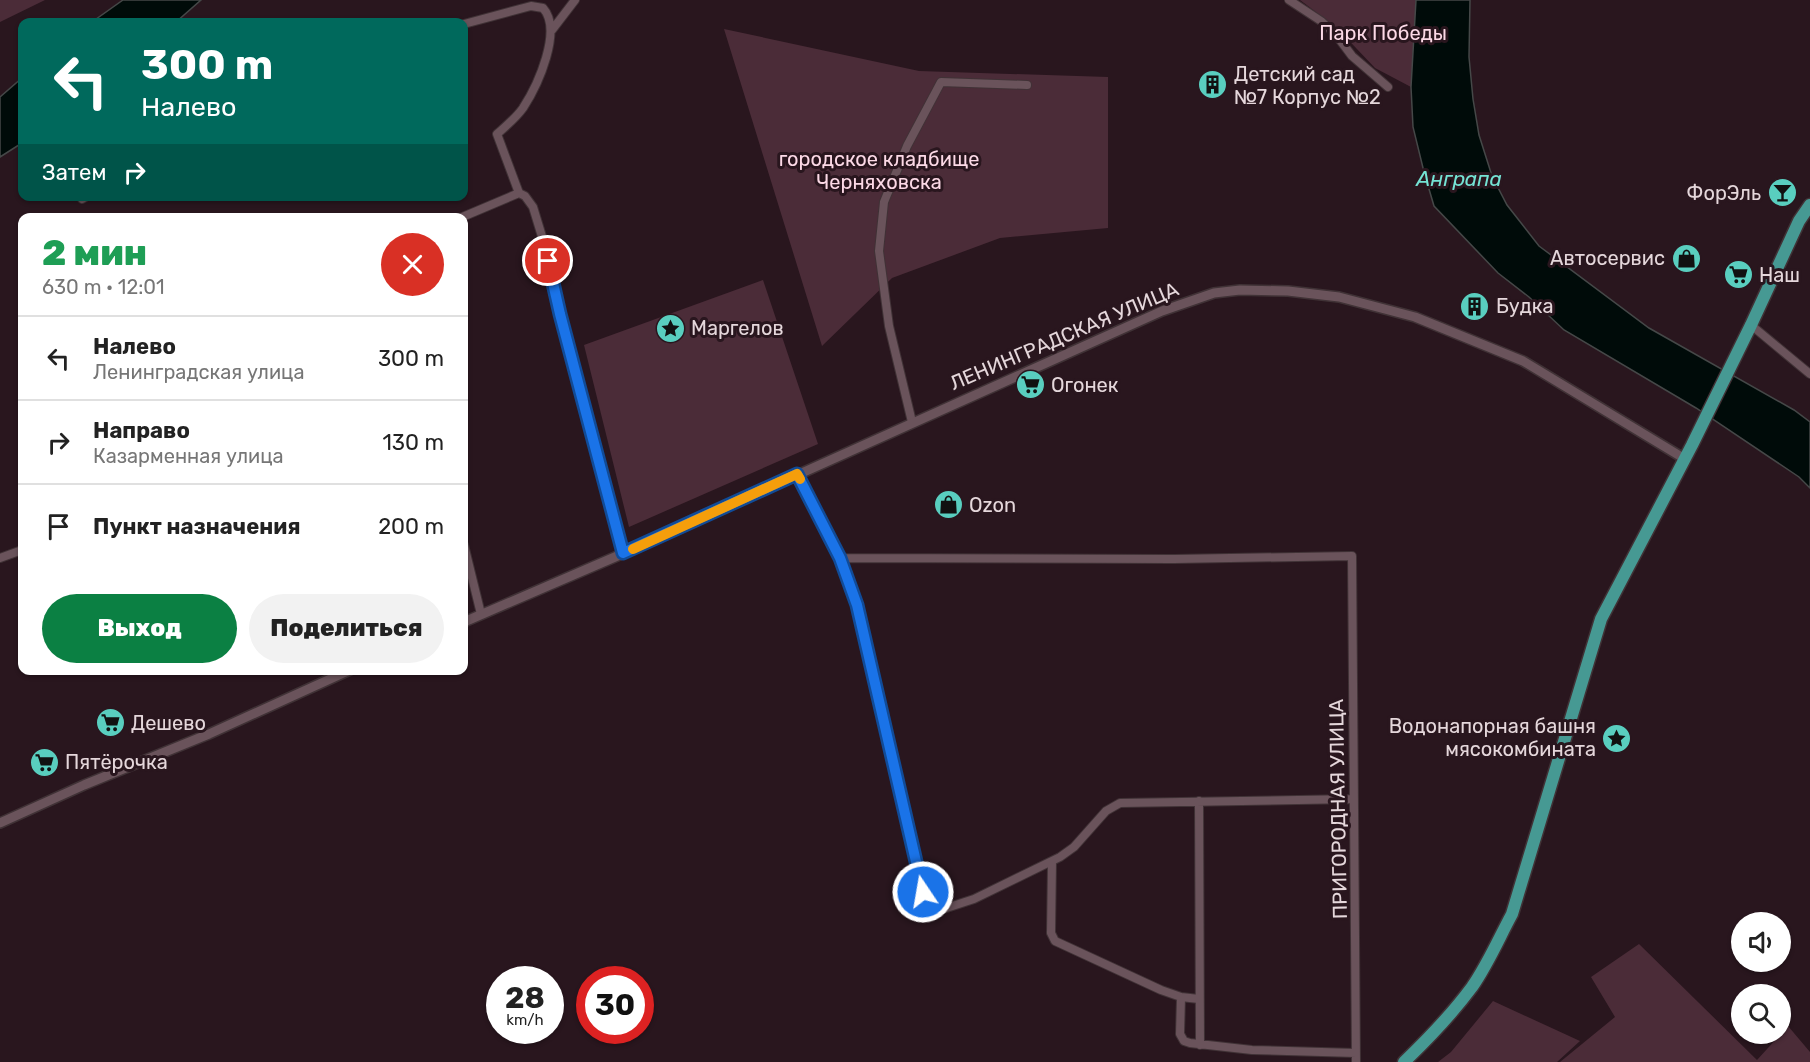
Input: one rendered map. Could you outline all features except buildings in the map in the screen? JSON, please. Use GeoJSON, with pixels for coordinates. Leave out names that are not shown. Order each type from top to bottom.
{"type":"FeatureCollection","features":[{"type":"Feature","properties":{"kind":"main road"},"geometry":{"type":"LineString","coordinates":[[1404,1062],[1473,986],[1512,914],[1600,619],[1685,459],[1752,325],[1799,221],[1810,205]]}},
{"type":"Feature","properties":{"kind":"street"},"geometry":{"type":"LineString","coordinates":[[552,30],[575,0]]}},
{"type":"Feature","properties":{"kind":"street"},"geometry":{"type":"LineString","coordinates":[[1289,0],[1321,21],[1337,36],[1352,56],[1388,87]]}},
{"type":"Feature","properties":{"kind":"street"},"geometry":{"type":"LineString","coordinates":[[468,23],[531,6],[543,8],[549,14],[552,30],[546,60],[525,106],[516,118],[497,134],[519,193],[530,201],[540,228],[560,314],[623,553]]}},
{"type":"Feature","properties":{"kind":"street"},"geometry":{"type":"LineString","coordinates":[[912,422],[890,326],[879,252],[884,202],[907,146],[940,82],[1027,85]]}},
{"type":"Feature","properties":{"kind":"street"},"geometry":{"type":"LineString","coordinates":[[468,215],[519,193]]}},
{"type":"Feature","properties":{"kind":"street","name":"ЛЕНИНГРАДСКАЯ УЛИЦА"},"geometry":{"type":"LineString","coordinates":[[468,620],[1162,311],[1214,293],[1240,290],[1288,291],[1339,297],[1415,317],[1523,361],[1685,459]]}},
{"type":"Feature","properties":{"kind":"street"},"geometry":{"type":"LineString","coordinates":[[1752,325],[1810,374]]}},
{"type":"Feature","properties":{"kind":"street"},"geometry":{"type":"LineString","coordinates":[[797,474],[840,558],[857,605],[928,914],[974,899],[1052,862],[1074,847],[1100,817],[1114,805],[1128,802],[1354,799]]}},
{"type":"Feature","properties":{"kind":"street"},"geometry":{"type":"LineString","coordinates":[[0,558],[18,551]]}},
{"type":"Feature","properties":{"kind":"street","name":"ПРИГОРОДНАЯ УЛИЦА"},"geometry":{"type":"LineString","coordinates":[[840,558],[1174,559],[1352,556],[1356,1062]]}},
{"type":"Feature","properties":{"kind":"street"},"geometry":{"type":"LineString","coordinates":[[468,561],[482,614]]}},
{"type":"Feature","properties":{"kind":"street"},"geometry":{"type":"LineString","coordinates":[[0,823],[84,784],[209,734],[339,675]]}},
{"type":"Feature","properties":{"kind":"street"},"geometry":{"type":"LineString","coordinates":[[1199,801],[1200,1045]]}},
{"type":"Feature","properties":{"kind":"street"},"geometry":{"type":"LineString","coordinates":[[1052,862],[1051,933],[1055,941],[1161,990],[1180,997],[1199,999]]}},
{"type":"Feature","properties":{"kind":"street"},"geometry":{"type":"LineString","coordinates":[[1180,997],[1181,1038],[1184,1041],[1200,1045],[1356,1053]]}},
{"type":"Feature","properties":{"kind":"green space"},"geometry":{"type":"Polygon","coordinates":[[[0,0],[45,0],[0,22],[0,0]]]}},
{"type":"Feature","properties":{"kind":"green space","name":"Парк Победы"},"geometry":{"type":"Polygon","coordinates":[[[1300,0],[1416,0],[1411,87],[1375,68],[1337,28],[1300,0]]]}},
{"type":"Feature","properties":{"kind":"green space","name":"городское кладбище Черняховска"},"geometry":{"type":"Polygon","coordinates":[[[724,29],[919,71],[1108,77],[1108,228],[1000,238],[892,278],[822,346],[724,29]]]}},
{"type":"Feature","properties":{"kind":"green space"},"geometry":{"type":"Polygon","coordinates":[[[763,280],[818,444],[629,527],[584,345],[763,280]]]}},
{"type":"Feature","properties":{"kind":"green space"},"geometry":{"type":"Polygon","coordinates":[[[1639,944],[1731,1034],[1731,1044],[1741,1044],[1757,1060],[1772,1044],[1791,1044],[1791,1030],[1810,1052],[1810,1062],[1560,1062],[1615,1017],[1591,977],[1639,944]]]}},
{"type":"Feature","properties":{"kind":"green space"},"geometry":{"type":"Polygon","coordinates":[[[1493,1001],[1580,1041],[1557,1062],[1438,1062],[1451,1052],[1493,1001]]]}},
{"type":"Feature","properties":{"kind":"water"},"geometry":{"type":"Polygon","coordinates":[[[123,0],[201,0],[181,18],[98,18],[123,0]]]}},
{"type":"Feature","properties":{"kind":"water","name":"Анграпа"},"geometry":{"type":"Polygon","coordinates":[[[1416,0],[1470,0],[1469,57],[1479,135],[1492,176],[1507,205],[1539,246],[1649,328],[1794,410],[1810,422],[1810,488],[1799,477],[1696,408],[1564,330],[1529,297],[1498,273],[1434,206],[1413,127],[1411,87],[1416,0]]]}},
{"type":"Feature","properties":{"kind":"water"},"geometry":{"type":"Polygon","coordinates":[[[18,81],[18,146],[0,157],[0,97],[18,81]]]}},
{"type":"Feature","properties":{"kind":"slow traffic"},"geometry":{"type":"LineString","coordinates":[[633,549],[797,474],[800,479]]}},
{"type":"Feature","properties":{"kind":"place","name":"Детский сад №7 Корпус №2"},"geometry":{"type":"Point","coordinates":[1213,85]}},
{"type":"Feature","properties":{"kind":"place","name":"ФорЭль"},"geometry":{"type":"Point","coordinates":[1782,193]}},
{"type":"Feature","properties":{"kind":"place","name":"Автосервис"},"geometry":{"type":"Point","coordinates":[1686,258]}},
{"type":"Feature","properties":{"kind":"place","name":"Наш"},"geometry":{"type":"Point","coordinates":[1738,275]}},
{"type":"Feature","properties":{"kind":"place","name":"Будка"},"geometry":{"type":"Point","coordinates":[1475,306]}},
{"type":"Feature","properties":{"kind":"place","name":"Маргелов"},"geometry":{"type":"Point","coordinates":[670,328]}},
{"type":"Feature","properties":{"kind":"place","name":"Огонек"},"geometry":{"type":"Point","coordinates":[1030,385]}},
{"type":"Feature","properties":{"kind":"place","name":"Ozon"},"geometry":{"type":"Point","coordinates":[948,505]}},
{"type":"Feature","properties":{"kind":"place","name":"Дешево"},"geometry":{"type":"Point","coordinates":[110,723]}},
{"type":"Feature","properties":{"kind":"place","name":"Водонапорная башня мясокомбината"},"geometry":{"type":"Point","coordinates":[1617,738]}},
{"type":"Feature","properties":{"kind":"place","name":"Пятёрочка"},"geometry":{"type":"Point","coordinates":[44,762]}},
{"type":"Feature","properties":{"kind":"route"},"geometry":{"type":"LineString","coordinates":[[548,261],[623,553],[797,474],[840,558],[857,605],[890,740],[923,892]]}}]}
